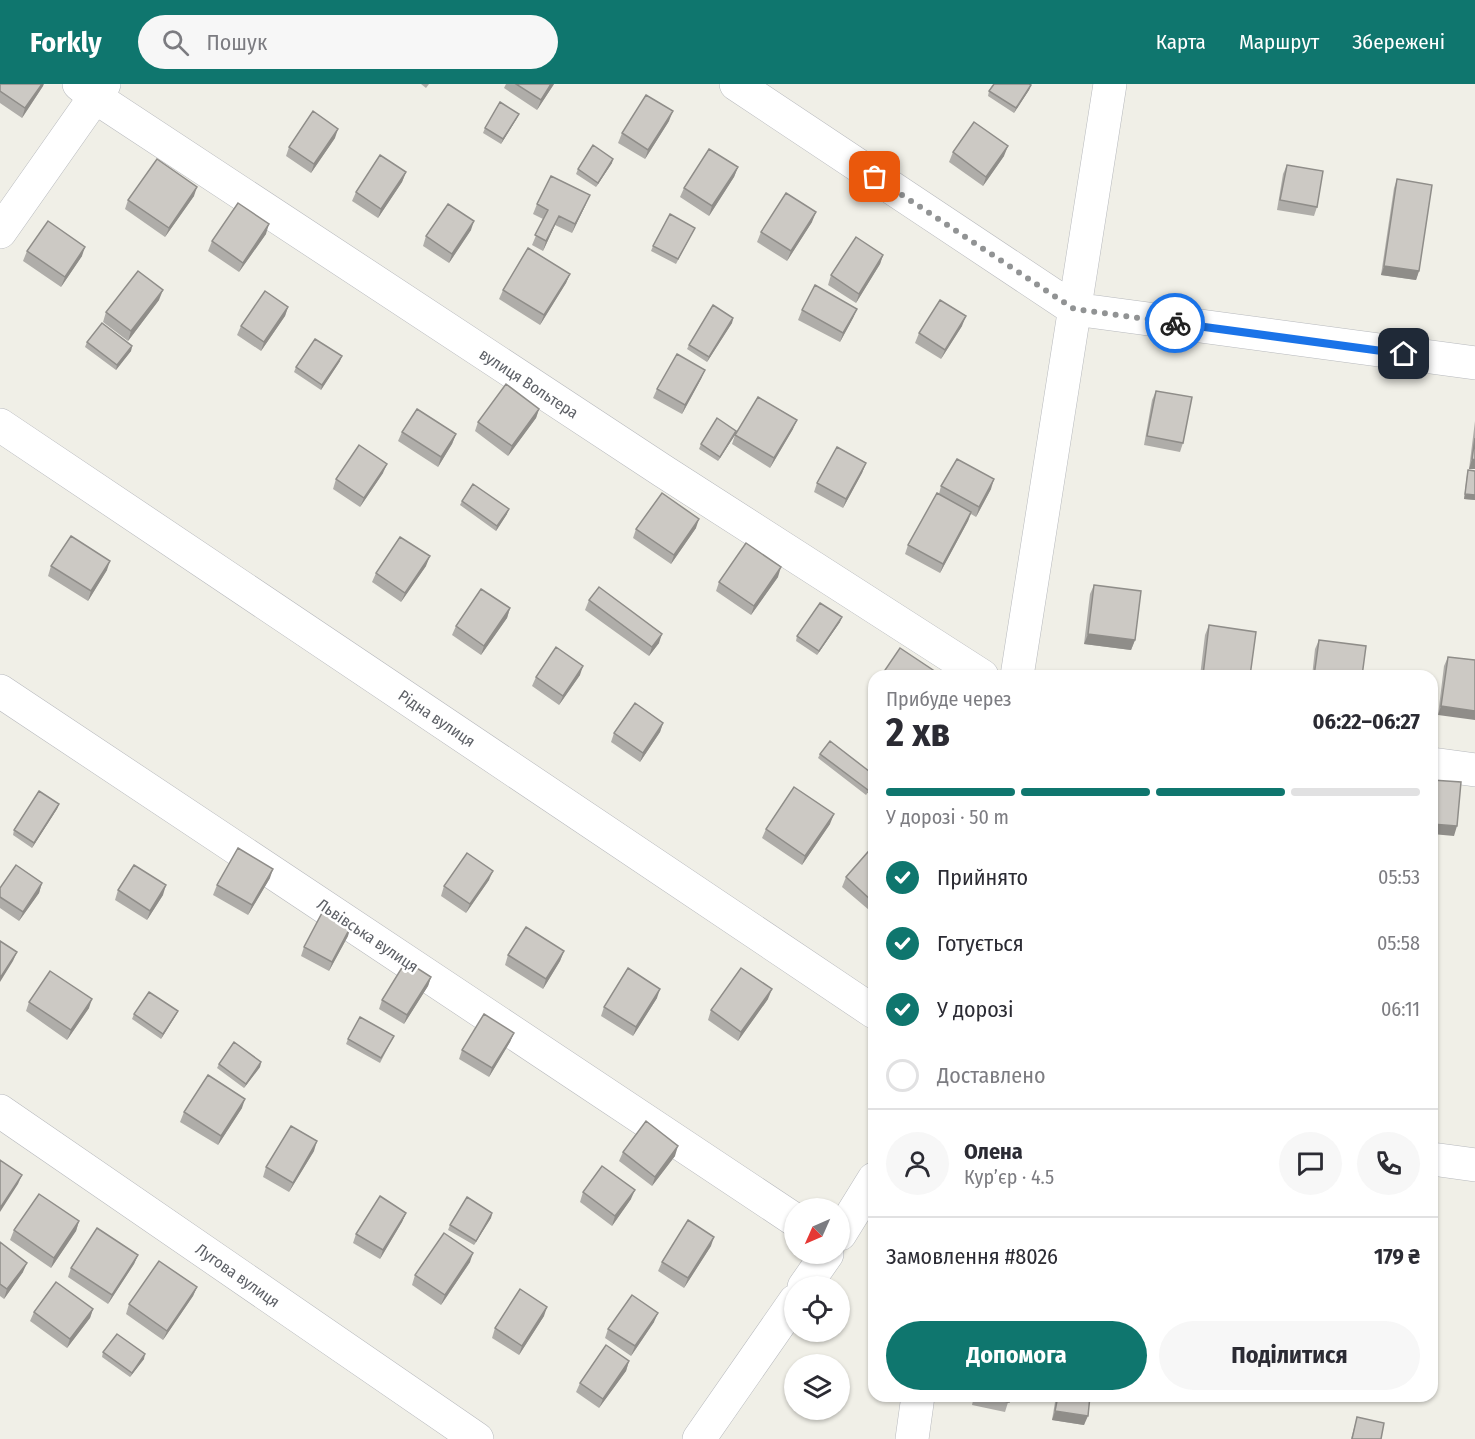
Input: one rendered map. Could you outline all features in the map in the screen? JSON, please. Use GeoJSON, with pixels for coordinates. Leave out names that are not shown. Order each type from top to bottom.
{"type":"FeatureCollection","features":[{"type":"Feature","properties":{"kind":"street"},"geometry":{"type":"LineString","coordinates":[[736,84],[1074,309],[1475,363]]}},
{"type":"Feature","properties":{"kind":"street"},"geometry":{"type":"LineString","coordinates":[[1018,670],[1110,84]]}},
{"type":"Feature","properties":{"kind":"street"},"geometry":{"type":"LineString","coordinates":[[0,232],[93,88]]}},
{"type":"Feature","properties":{"kind":"street","name":"вулиця Вольтера"},"geometry":{"type":"LineString","coordinates":[[93,88],[663,471],[973,670]]}},
{"type":"Feature","properties":{"kind":"street","name":"Рідна вулиця"},"geometry":{"type":"LineString","coordinates":[[0,425],[868,1008]]}},
{"type":"Feature","properties":{"kind":"street","name":"Львівська вулиця"},"geometry":{"type":"LineString","coordinates":[[0,691],[784,1213]]}},
{"type":"Feature","properties":{"kind":"street"},"geometry":{"type":"LineString","coordinates":[[1438,765],[1475,770]]}},
{"type":"Feature","properties":{"kind":"street","name":"Лугова вулиця"},"geometry":{"type":"LineString","coordinates":[[0,1111],[477,1439]]}},
{"type":"Feature","properties":{"kind":"street"},"geometry":{"type":"LineString","coordinates":[[1438,1160],[1475,1165]]}},
{"type":"Feature","properties":{"kind":"street"},"geometry":{"type":"LineString","coordinates":[[850,1218],[868,1189]]}},
{"type":"Feature","properties":{"kind":"street"},"geometry":{"type":"LineString","coordinates":[[699,1439],[784,1317]]}},
{"type":"Feature","properties":{"kind":"street"},"geometry":{"type":"LineString","coordinates":[[912,1439],[917,1402]]}},
{"type":"Feature","properties":{"kind":"building"},"geometry":{"type":"Polygon","coordinates":[[[0,84],[42,84],[25,108],[0,91],[0,84]]]}},
{"type":"Feature","properties":{"kind":"building"},"geometry":{"type":"Polygon","coordinates":[[[516,84],[551,84],[541,100],[516,84]]]}},
{"type":"Feature","properties":{"kind":"building"},"geometry":{"type":"Polygon","coordinates":[[[994,84],[1031,85],[1016,108],[989,91],[994,84]]]}},
{"type":"Feature","properties":{"kind":"building"},"geometry":{"type":"Polygon","coordinates":[[[646,95],[673,111],[648,150],[622,133],[646,95]]]}},
{"type":"Feature","properties":{"kind":"building"},"geometry":{"type":"Polygon","coordinates":[[[500,102],[519,114],[503,139],[485,128],[500,102]]]}},
{"type":"Feature","properties":{"kind":"building"},"geometry":{"type":"Polygon","coordinates":[[[313,111],[338,129],[314,164],[289,147],[313,111]]]}},
{"type":"Feature","properties":{"kind":"building"},"geometry":{"type":"Polygon","coordinates":[[[974,122],[1008,146],[986,177],[953,152],[974,122]]]}},
{"type":"Feature","properties":{"kind":"building"},"geometry":{"type":"Polygon","coordinates":[[[593,145],[613,159],[598,183],[578,169],[593,145]]]}},
{"type":"Feature","properties":{"kind":"building"},"geometry":{"type":"Polygon","coordinates":[[[709,149],[738,167],[712,206],[684,188],[709,149]]]}},
{"type":"Feature","properties":{"kind":"building"},"geometry":{"type":"Polygon","coordinates":[[[380,155],[406,172],[381,209],[356,192],[380,155]]]}},
{"type":"Feature","properties":{"kind":"building"},"geometry":{"type":"Polygon","coordinates":[[[157,159],[197,187],[169,228],[128,200],[157,159]]]}},
{"type":"Feature","properties":{"kind":"building"},"geometry":{"type":"Polygon","coordinates":[[[1287,165],[1323,171],[1317,207],[1280,200],[1287,165]]]}},
{"type":"Feature","properties":{"kind":"building"},"geometry":{"type":"Polygon","coordinates":[[[551,176],[590,195],[575,224],[559,216],[546,241],[535,235],[548,210],[537,204],[551,176]]]}},
{"type":"Feature","properties":{"kind":"building"},"geometry":{"type":"Polygon","coordinates":[[[1397,179],[1432,185],[1419,271],[1384,266],[1397,179]]]}},
{"type":"Feature","properties":{"kind":"building"},"geometry":{"type":"Polygon","coordinates":[[[786,193],[816,212],[791,251],[761,232],[786,193]]]}},
{"type":"Feature","properties":{"kind":"building"},"geometry":{"type":"Polygon","coordinates":[[[238,203],[269,224],[243,263],[212,241],[238,203]]]}},
{"type":"Feature","properties":{"kind":"building"},"geometry":{"type":"Polygon","coordinates":[[[448,204],[474,221],[452,254],[426,236],[448,204]]]}},
{"type":"Feature","properties":{"kind":"building"},"geometry":{"type":"Polygon","coordinates":[[[670,214],[695,228],[678,259],[653,246],[670,214]]]}},
{"type":"Feature","properties":{"kind":"building"},"geometry":{"type":"Polygon","coordinates":[[[48,221],[85,247],[65,277],[27,251],[48,221]]]}},
{"type":"Feature","properties":{"kind":"building"},"geometry":{"type":"Polygon","coordinates":[[[856,237],[883,255],[859,294],[831,275],[856,237]]]}},
{"type":"Feature","properties":{"kind":"building"},"geometry":{"type":"Polygon","coordinates":[[[528,248],[570,274],[544,315],[503,290],[528,248]]]}},
{"type":"Feature","properties":{"kind":"building"},"geometry":{"type":"Polygon","coordinates":[[[138,271],[163,290],[131,331],[106,312],[138,271]]]}},
{"type":"Feature","properties":{"kind":"building"},"geometry":{"type":"Polygon","coordinates":[[[815,285],[857,309],[843,333],[802,310],[815,285]]]}},
{"type":"Feature","properties":{"kind":"building"},"geometry":{"type":"Polygon","coordinates":[[[265,291],[288,307],[264,342],[241,326],[265,291]]]}},
{"type":"Feature","properties":{"kind":"building"},"geometry":{"type":"Polygon","coordinates":[[[940,300],[966,316],[945,350],[919,333],[940,300]]]}},
{"type":"Feature","properties":{"kind":"building"},"geometry":{"type":"Polygon","coordinates":[[[713,305],[733,318],[709,357],[689,345],[713,305]]]}},
{"type":"Feature","properties":{"kind":"building"},"geometry":{"type":"Polygon","coordinates":[[[102,323],[132,346],[117,365],[87,342],[102,323]]]}},
{"type":"Feature","properties":{"kind":"building"},"geometry":{"type":"Polygon","coordinates":[[[315,339],[342,356],[322,385],[296,367],[315,339]]]}},
{"type":"Feature","properties":{"kind":"building"},"geometry":{"type":"Polygon","coordinates":[[[677,354],[705,370],[685,405],[657,389],[677,354]]]}},
{"type":"Feature","properties":{"kind":"building"},"geometry":{"type":"Polygon","coordinates":[[[506,384],[539,409],[512,446],[478,422],[506,384]]]}},
{"type":"Feature","properties":{"kind":"building"},"geometry":{"type":"Polygon","coordinates":[[[1156,391],[1192,397],[1183,443],[1147,436],[1156,391]]]}},
{"type":"Feature","properties":{"kind":"building"},"geometry":{"type":"Polygon","coordinates":[[[758,397],[797,420],[774,458],[735,435],[758,397]]]}},
{"type":"Feature","properties":{"kind":"building"},"geometry":{"type":"Polygon","coordinates":[[[417,409],[456,434],[441,457],[402,432],[417,409]]]}},
{"type":"Feature","properties":{"kind":"building"},"geometry":{"type":"Polygon","coordinates":[[[717,418],[736,431],[720,457],[701,444],[717,418]]]}},
{"type":"Feature","properties":{"kind":"building"},"geometry":{"type":"Polygon","coordinates":[[[1475,438],[1475,460],[1472,459],[1475,438]]]}},
{"type":"Feature","properties":{"kind":"building"},"geometry":{"type":"Polygon","coordinates":[[[359,445],[387,464],[364,498],[336,479],[359,445]]]}},
{"type":"Feature","properties":{"kind":"building"},"geometry":{"type":"Polygon","coordinates":[[[837,447],[866,463],[846,499],[817,483],[837,447]]]}},
{"type":"Feature","properties":{"kind":"building"},"geometry":{"type":"Polygon","coordinates":[[[957,459],[994,479],[979,507],[941,486],[957,459]]]}},
{"type":"Feature","properties":{"kind":"building"},"geometry":{"type":"Polygon","coordinates":[[[1468,470],[1475,471],[1475,495],[1465,494],[1468,470]]]}},
{"type":"Feature","properties":{"kind":"building"},"geometry":{"type":"Polygon","coordinates":[[[473,484],[509,509],[497,526],[462,501],[473,484]]]}},
{"type":"Feature","properties":{"kind":"building"},"geometry":{"type":"Polygon","coordinates":[[[662,493],[699,519],[674,555],[636,529],[662,493]]]}},
{"type":"Feature","properties":{"kind":"building"},"geometry":{"type":"Polygon","coordinates":[[[937,493],[971,512],[943,564],[908,545],[937,493]]]}},
{"type":"Feature","properties":{"kind":"building"},"geometry":{"type":"Polygon","coordinates":[[[71,536],[110,561],[91,591],[51,566],[71,536]]]}},
{"type":"Feature","properties":{"kind":"building"},"geometry":{"type":"Polygon","coordinates":[[[400,537],[430,556],[405,593],[376,573],[400,537]]]}},
{"type":"Feature","properties":{"kind":"building"},"geometry":{"type":"Polygon","coordinates":[[[746,543],[781,567],[754,606],[719,582],[746,543]]]}},
{"type":"Feature","properties":{"kind":"building"},"geometry":{"type":"Polygon","coordinates":[[[1094,585],[1141,591],[1135,640],[1088,634],[1094,585]]]}},
{"type":"Feature","properties":{"kind":"building"},"geometry":{"type":"Polygon","coordinates":[[[599,587],[662,634],[652,647],[589,600],[599,587]]]}},
{"type":"Feature","properties":{"kind":"building"},"geometry":{"type":"Polygon","coordinates":[[[481,589],[510,608],[484,646],[456,626],[481,589]]]}},
{"type":"Feature","properties":{"kind":"building"},"geometry":{"type":"Polygon","coordinates":[[[820,603],[842,617],[819,651],[797,636],[820,603]]]}},
{"type":"Feature","properties":{"kind":"building"},"geometry":{"type":"Polygon","coordinates":[[[1209,625],[1256,632],[1251,670],[1204,670],[1209,625]]]}},
{"type":"Feature","properties":{"kind":"building"},"geometry":{"type":"Polygon","coordinates":[[[1319,640],[1366,646],[1363,670],[1315,670],[1319,640]]]}},
{"type":"Feature","properties":{"kind":"building"},"geometry":{"type":"Polygon","coordinates":[[[556,647],[583,666],[563,696],[536,677],[556,647]]]}},
{"type":"Feature","properties":{"kind":"building"},"geometry":{"type":"Polygon","coordinates":[[[900,648],[933,670],[885,670],[900,648]]]}},
{"type":"Feature","properties":{"kind":"building"},"geometry":{"type":"Polygon","coordinates":[[[1448,657],[1475,660],[1475,711],[1441,706],[1448,657]]]}},
{"type":"Feature","properties":{"kind":"building"},"geometry":{"type":"Polygon","coordinates":[[[635,703],[663,723],[643,753],[614,733],[635,703]]]}},
{"type":"Feature","properties":{"kind":"building"},"geometry":{"type":"Polygon","coordinates":[[[830,741],[868,770],[868,790],[820,754],[830,741]]]}},
{"type":"Feature","properties":{"kind":"building"},"geometry":{"type":"Polygon","coordinates":[[[1438,780],[1461,782],[1457,826],[1438,824],[1438,780]]]}},
{"type":"Feature","properties":{"kind":"building"},"geometry":{"type":"Polygon","coordinates":[[[794,787],[834,814],[805,856],[766,829],[794,787]]]}},
{"type":"Feature","properties":{"kind":"building"},"geometry":{"type":"Polygon","coordinates":[[[39,791],[59,804],[34,843],[14,830],[39,791]]]}},
{"type":"Feature","properties":{"kind":"building"},"geometry":{"type":"Polygon","coordinates":[[[238,848],[273,869],[252,905],[217,885],[238,848]]]}},
{"type":"Feature","properties":{"kind":"building"},"geometry":{"type":"Polygon","coordinates":[[[868,852],[868,897],[846,877],[868,852]]]}},
{"type":"Feature","properties":{"kind":"building"},"geometry":{"type":"Polygon","coordinates":[[[467,853],[493,871],[470,904],[444,886],[467,853]]]}},
{"type":"Feature","properties":{"kind":"building"},"geometry":{"type":"Polygon","coordinates":[[[16,865],[42,883],[23,912],[0,897],[0,888],[16,865]]]}},
{"type":"Feature","properties":{"kind":"building"},"geometry":{"type":"Polygon","coordinates":[[[134,865],[166,885],[150,911],[118,890],[134,865]]]}},
{"type":"Feature","properties":{"kind":"building"},"geometry":{"type":"Polygon","coordinates":[[[323,911],[351,926],[332,962],[304,947],[323,911]]]}},
{"type":"Feature","properties":{"kind":"building"},"geometry":{"type":"Polygon","coordinates":[[[526,927],[564,951],[546,979],[508,955],[526,927]]]}},
{"type":"Feature","properties":{"kind":"building"},"geometry":{"type":"Polygon","coordinates":[[[0,941],[17,952],[0,978],[0,941]]]}},
{"type":"Feature","properties":{"kind":"building"},"geometry":{"type":"Polygon","coordinates":[[[406,961],[431,977],[407,1015],[382,1000],[406,961]]]}},
{"type":"Feature","properties":{"kind":"building"},"geometry":{"type":"Polygon","coordinates":[[[628,968],[660,989],[636,1027],[604,1007],[628,968]]]}},
{"type":"Feature","properties":{"kind":"building"},"geometry":{"type":"Polygon","coordinates":[[[741,968],[772,989],[741,1032],[711,1010],[741,968]]]}},
{"type":"Feature","properties":{"kind":"building"},"geometry":{"type":"Polygon","coordinates":[[[50,971],[92,999],[71,1030],[29,1002],[50,971]]]}},
{"type":"Feature","properties":{"kind":"building"},"geometry":{"type":"Polygon","coordinates":[[[149,992],[178,1011],[163,1034],[134,1014],[149,992]]]}},
{"type":"Feature","properties":{"kind":"building"},"geometry":{"type":"Polygon","coordinates":[[[484,1014],[514,1033],[492,1068],[462,1050],[484,1014]]]}},
{"type":"Feature","properties":{"kind":"building"},"geometry":{"type":"Polygon","coordinates":[[[360,1017],[394,1036],[381,1058],[348,1039],[360,1017]]]}},
{"type":"Feature","properties":{"kind":"building"},"geometry":{"type":"Polygon","coordinates":[[[234,1042],[261,1062],[246,1084],[219,1064],[234,1042]]]}},
{"type":"Feature","properties":{"kind":"building"},"geometry":{"type":"Polygon","coordinates":[[[208,1075],[245,1099],[221,1136],[184,1112],[208,1075]]]}},
{"type":"Feature","properties":{"kind":"building"},"geometry":{"type":"Polygon","coordinates":[[[646,1121],[678,1146],[655,1177],[623,1152],[646,1121]]]}},
{"type":"Feature","properties":{"kind":"building"},"geometry":{"type":"Polygon","coordinates":[[[291,1126],[317,1141],[293,1183],[266,1167],[291,1126]]]}},
{"type":"Feature","properties":{"kind":"building"},"geometry":{"type":"Polygon","coordinates":[[[0,1160],[22,1175],[0,1208],[0,1160]]]}},
{"type":"Feature","properties":{"kind":"building"},"geometry":{"type":"Polygon","coordinates":[[[602,1166],[635,1190],[615,1216],[583,1192],[602,1166]]]}},
{"type":"Feature","properties":{"kind":"building"},"geometry":{"type":"Polygon","coordinates":[[[39,1194],[79,1221],[54,1258],[14,1230],[39,1194]]]}},
{"type":"Feature","properties":{"kind":"building"},"geometry":{"type":"Polygon","coordinates":[[[380,1196],[406,1213],[383,1250],[356,1234],[380,1196]]]}},
{"type":"Feature","properties":{"kind":"building"},"geometry":{"type":"Polygon","coordinates":[[[467,1197],[492,1213],[476,1241],[450,1225],[467,1197]]]}},
{"type":"Feature","properties":{"kind":"building"},"geometry":{"type":"Polygon","coordinates":[[[688,1220],[714,1237],[688,1278],[662,1262],[688,1220]]]}},
{"type":"Feature","properties":{"kind":"building"},"geometry":{"type":"Polygon","coordinates":[[[97,1228],[138,1255],[112,1295],[71,1268],[97,1228]]]}},
{"type":"Feature","properties":{"kind":"building"},"geometry":{"type":"Polygon","coordinates":[[[444,1233],[473,1253],[445,1295],[415,1275],[444,1233]]]}},
{"type":"Feature","properties":{"kind":"building"},"geometry":{"type":"Polygon","coordinates":[[[0,1242],[27,1263],[7,1289],[0,1284],[0,1242]]]}},
{"type":"Feature","properties":{"kind":"building"},"geometry":{"type":"Polygon","coordinates":[[[159,1261],[197,1287],[167,1331],[129,1304],[159,1261]]]}},
{"type":"Feature","properties":{"kind":"building"},"geometry":{"type":"Polygon","coordinates":[[[56,1282],[93,1309],[70,1339],[34,1312],[56,1282]]]}},
{"type":"Feature","properties":{"kind":"building"},"geometry":{"type":"Polygon","coordinates":[[[520,1289],[547,1307],[522,1346],[495,1328],[520,1289]]]}},
{"type":"Feature","properties":{"kind":"building"},"geometry":{"type":"Polygon","coordinates":[[[632,1295],[658,1313],[635,1346],[608,1329],[632,1295]]]}},
{"type":"Feature","properties":{"kind":"building"},"geometry":{"type":"Polygon","coordinates":[[[117,1334],[145,1354],[132,1373],[103,1352],[117,1334]]]}},
{"type":"Feature","properties":{"kind":"building"},"geometry":{"type":"Polygon","coordinates":[[[606,1345],[629,1361],[603,1399],[580,1383],[606,1345]]]}},
{"type":"Feature","properties":{"kind":"building"},"geometry":{"type":"Polygon","coordinates":[[[1057,1402],[1089,1402],[1088,1416],[1055,1411],[1057,1402]]]}},
{"type":"Feature","properties":{"kind":"building"},"geometry":{"type":"Polygon","coordinates":[[[1357,1417],[1384,1423],[1381,1439],[1352,1439],[1357,1417]]]}},
{"type":"Feature","properties":{"kind":"way so far"},"geometry":{"type":"LineString","coordinates":[[875,177],[1074,309],[1175,323]]}},
{"type":"Feature","properties":{"kind":"route"},"geometry":{"type":"LineString","coordinates":[[1175,323],[1404,354]]}}]}
